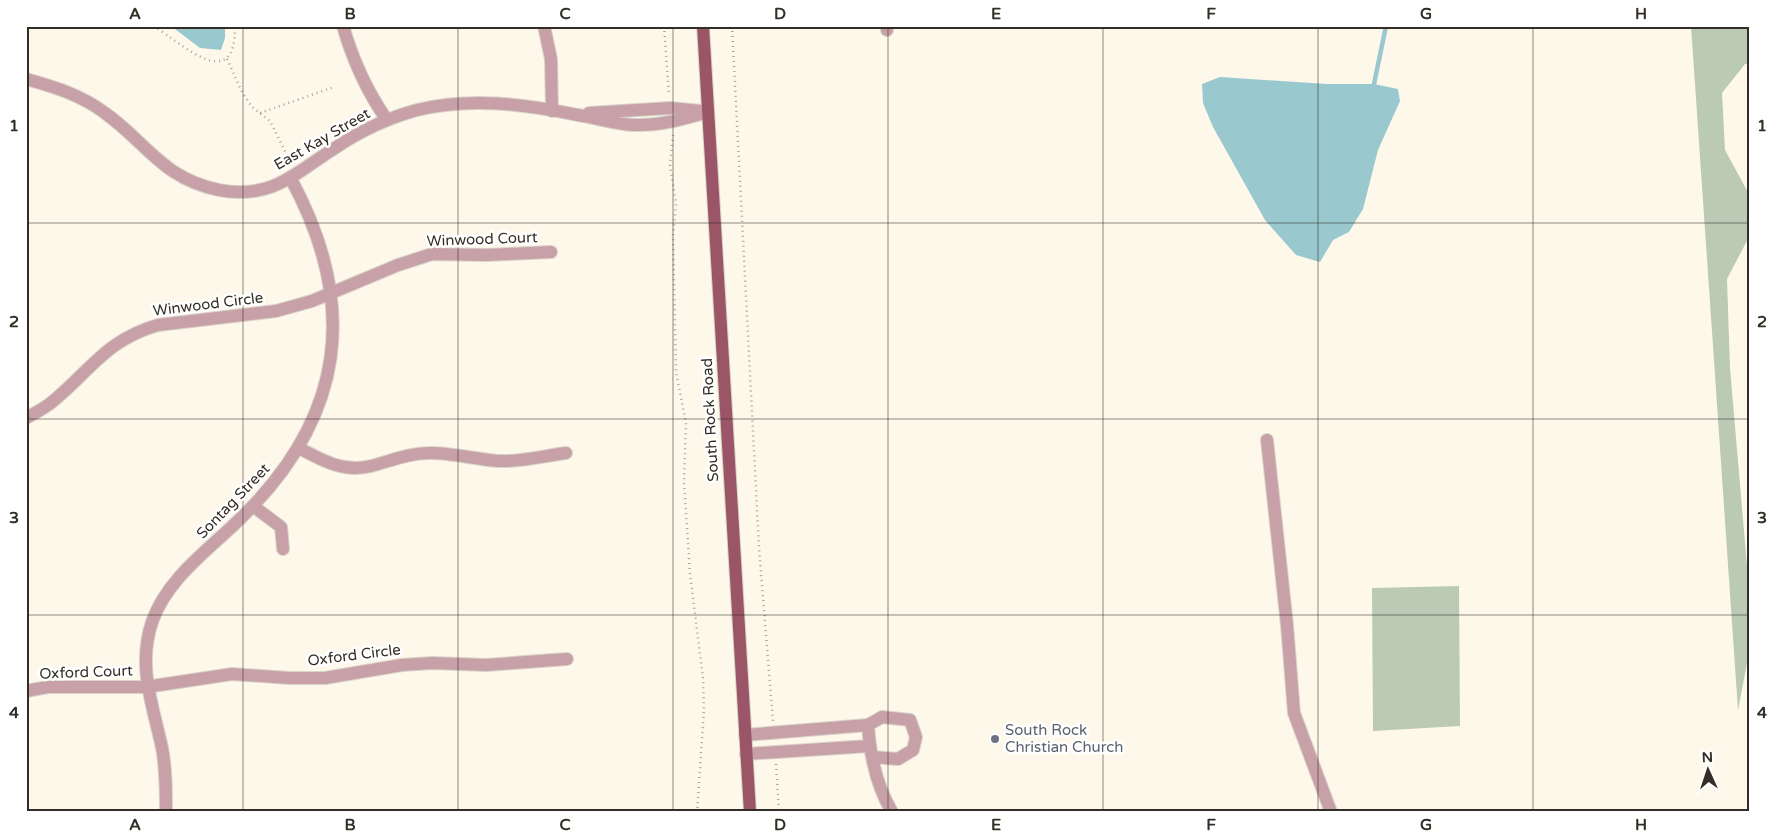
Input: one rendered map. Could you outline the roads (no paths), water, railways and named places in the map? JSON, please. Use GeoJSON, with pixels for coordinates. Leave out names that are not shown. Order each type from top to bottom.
{"type":"FeatureCollection","features":[{"type":"Feature","properties":{"kind":"main road","name":"South Rock Road"},"geometry":{"type":"LineString","coordinates":[[703,26],[750,812]]}},
{"type":"Feature","properties":{"kind":"street"},"geometry":{"type":"LineString","coordinates":[[343,26],[358,72],[370,96],[388,120]]}},
{"type":"Feature","properties":{"kind":"street"},"geometry":{"type":"LineString","coordinates":[[544,26],[551,59],[552,111]]}},
{"type":"Feature","properties":{"kind":"street","name":"East Kay Street"},"geometry":{"type":"LineString","coordinates":[[26,79],[55,86],[80,96],[128,130],[164,166],[183,179],[202,186],[241,192],[264,188],[291,179],[359,133],[388,120],[426,108],[476,102],[502,103],[576,114],[670,108],[708,112]]}},
{"type":"Feature","properties":{"kind":"street","name":"Sontag Street"},"geometry":{"type":"LineString","coordinates":[[166,812],[166,778],[162,749],[146,687],[146,644],[152,622],[174,582],[253,506],[283,472],[299,448],[314,417],[326,377],[334,324],[331,292],[318,236],[291,179]]}},
{"type":"Feature","properties":{"kind":"street","name":"Winwood Court"},"geometry":{"type":"LineString","coordinates":[[331,292],[398,265],[432,254],[486,255],[551,252]]}},
{"type":"Feature","properties":{"kind":"street","name":"Winwood Circle"},"geometry":{"type":"LineString","coordinates":[[26,418],[52,402],[117,342],[139,330],[158,325],[276,312],[312,301],[331,292]]}},
{"type":"Feature","properties":{"kind":"street"},"geometry":{"type":"LineString","coordinates":[[1267,440],[1287,625],[1294,713],[1331,812]]}},
{"type":"Feature","properties":{"kind":"street"},"geometry":{"type":"LineString","coordinates":[[299,448],[320,460],[353,468],[369,467],[400,457],[422,453],[442,453],[500,461],[566,453]]}},
{"type":"Feature","properties":{"kind":"street"},"geometry":{"type":"LineString","coordinates":[[253,506],[281,527],[283,549]]}},
{"type":"Feature","properties":{"kind":"street","name":"Oxford Circle"},"geometry":{"type":"LineString","coordinates":[[146,687],[232,674],[289,678],[326,678],[407,664],[486,665],[567,659]]}},
{"type":"Feature","properties":{"kind":"street","name":"Oxford Court"},"geometry":{"type":"LineString","coordinates":[[26,691],[48,687],[146,687]]}},
{"type":"Feature","properties":{"kind":"street"},"geometry":{"type":"LineString","coordinates":[[745,735],[868,725],[882,717],[897,717],[910,720],[916,737],[913,750],[898,759],[870,752],[775,751],[746,754]]}},
{"type":"Feature","properties":{"kind":"street"},"geometry":{"type":"LineString","coordinates":[[868,725],[870,752],[874,771],[892,812]]}},
{"type":"Feature","properties":{"kind":"water"},"geometry":{"type":"Polygon","coordinates":[[[171,26],[225,26],[225,38],[221,50],[200,48],[171,26]]]}},
{"type":"Feature","properties":{"kind":"water"},"geometry":{"type":"Polygon","coordinates":[[[1220,77],[1327,84],[1374,84],[1398,89],[1400,101],[1378,150],[1363,209],[1349,232],[1333,240],[1320,262],[1296,255],[1265,220],[1213,127],[1203,103],[1202,84],[1220,77]]]}},
{"type":"Feature","properties":{"kind":"waterway"},"geometry":{"type":"LineString","coordinates":[[1374,84],[1386,26]]}},
{"type":"Feature","properties":{"kind":"place","name":"South Rock Christian Church"},"geometry":{"type":"Point","coordinates":[995,739]}}]}
